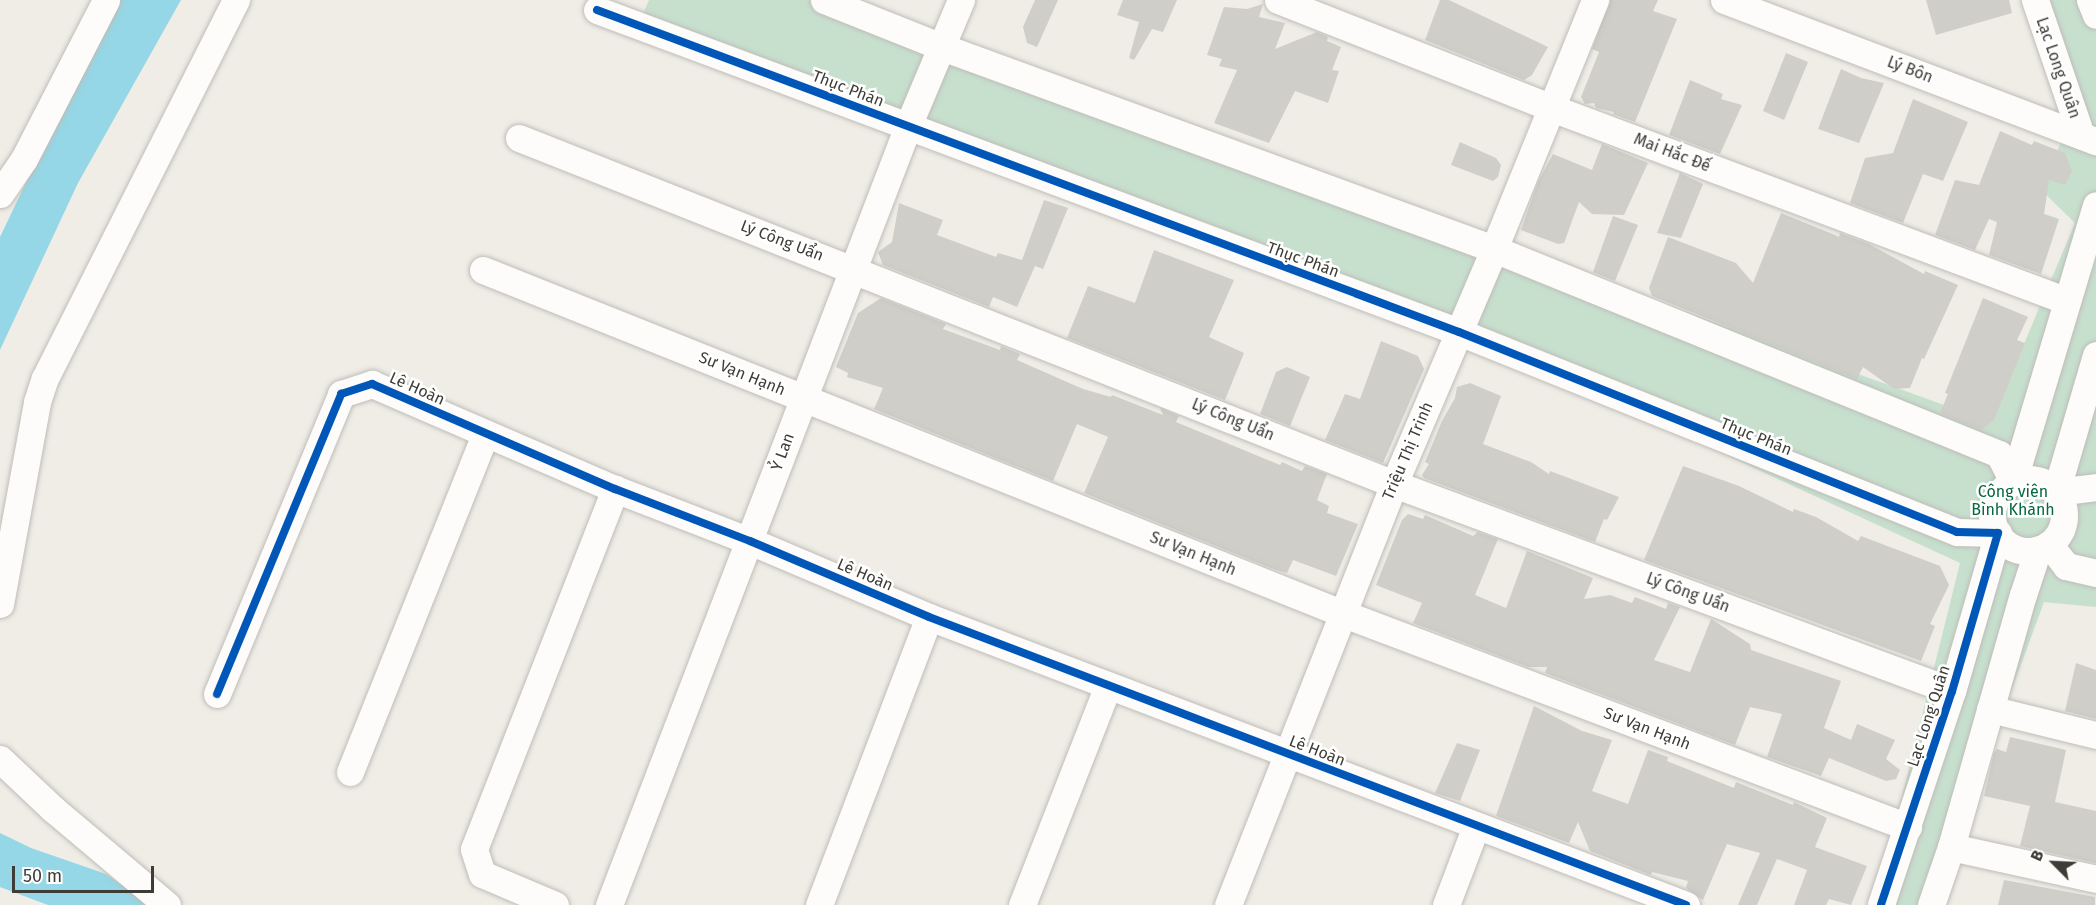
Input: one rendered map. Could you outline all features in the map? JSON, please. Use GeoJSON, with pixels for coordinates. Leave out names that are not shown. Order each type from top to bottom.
{"type":"FeatureCollection","features":[{"type":"Feature","properties":{"kind":"street"},"geometry":{"type":"LineString","coordinates":[[0,194],[24,159],[106,0]]}},
{"type":"Feature","properties":{"kind":"street"},"geometry":{"type":"LineString","coordinates":[[0,604],[37,402],[45,378],[236,0]]}},
{"type":"Feature","properties":{"kind":"street"},"geometry":{"type":"LineString","coordinates":[[824,0],[942,46],[1494,249],[1999,454],[2013,482]]}},
{"type":"Feature","properties":{"kind":"street","name":"Ỷ Lan"},"geometry":{"type":"LineString","coordinates":[[609,905],[908,126],[961,0]]}},
{"type":"Feature","properties":{"kind":"street","name":"Mai Hắc Đế"},"geometry":{"type":"LineString","coordinates":[[1278,0],[1549,107],[2067,302]]}},
{"type":"Feature","properties":{"kind":"street","name":"Triệu Thị Trinh"},"geometry":{"type":"LineString","coordinates":[[1228,905],[1394,484],[1494,249],[1549,107],[1594,0]]}},
{"type":"Feature","properties":{"kind":"street","name":"Lý Bôn"},"geometry":{"type":"LineString","coordinates":[[1724,0],[2089,138]]}},
{"type":"Feature","properties":{"kind":"street","name":"Lạc Long Quân"},"geometry":{"type":"LineString","coordinates":[[2035,0],[2089,138]]}},
{"type":"Feature","properties":{"kind":"street"},"geometry":{"type":"LineString","coordinates":[[2090,0],[2096,15]]}},
{"type":"Feature","properties":{"kind":"street","name":"Thục Phán"},"geometry":{"type":"LineString","coordinates":[[597,10],[1459,332],[1957,532],[1998,533]]}},
{"type":"Feature","properties":{"kind":"street","name":"Lý Công Uẩn"},"geometry":{"type":"LineString","coordinates":[[519,138],[1394,484],[1952,691]]}},
{"type":"Feature","properties":{"kind":"street"},"geometry":{"type":"LineString","coordinates":[[2096,206],[2013,482],[1997,498],[1993,510],[1998,533],[2015,549],[2044,547],[2066,566],[2096,573]]}},
{"type":"Feature","properties":{"kind":"street","name":"Sư Vạn Hạnh"},"geometry":{"type":"LineString","coordinates":[[483,270],[1344,614],[1908,827]]}},
{"type":"Feature","properties":{"kind":"street"},"geometry":{"type":"LineString","coordinates":[[1931,905],[1951,847],[2022,595],[2044,547],[2062,525],[2064,514],[2056,492],[2096,355]]}},
{"type":"Feature","properties":{"kind":"street","name":"Lê Hoàn"},"geometry":{"type":"LineString","coordinates":[[218,694],[341,394],[372,384],[485,435],[615,489],[750,541],[928,617],[1686,905]]}},
{"type":"Feature","properties":{"kind":"street"},"geometry":{"type":"LineString","coordinates":[[350,772],[485,435]]}},
{"type":"Feature","properties":{"kind":"street"},"geometry":{"type":"LineString","coordinates":[[2013,482],[2025,479],[2037,480],[2056,492],[2096,487]]}},
{"type":"Feature","properties":{"kind":"street"},"geometry":{"type":"LineString","coordinates":[[555,905],[482,874],[474,849],[615,489]]}},
{"type":"Feature","properties":{"kind":"street","name":"Lạc Long Quân"},"geometry":{"type":"LineString","coordinates":[[1881,905],[1952,691],[1998,533]]}},
{"type":"Feature","properties":{"kind":"street"},"geometry":{"type":"LineString","coordinates":[[819,905],[928,617]]}},
{"type":"Feature","properties":{"kind":"street"},"geometry":{"type":"LineString","coordinates":[[1022,905],[1108,686]]}},
{"type":"Feature","properties":{"kind":"street"},"geometry":{"type":"LineString","coordinates":[[1990,709],[2096,735]]}},
{"type":"Feature","properties":{"kind":"street"},"geometry":{"type":"LineString","coordinates":[[0,759],[53,809],[167,905]]}},
{"type":"Feature","properties":{"kind":"street"},"geometry":{"type":"LineString","coordinates":[[1446,905],[1476,826]]}},
{"type":"Feature","properties":{"kind":"street"},"geometry":{"type":"LineString","coordinates":[[1951,847],[2096,879]]}},
{"type":"Feature","properties":{"kind":"green space","name":"Công viên Bình Khánh"},"geometry":{"type":"Polygon","coordinates":[[[649,0],[825,0],[1991,422],[2075,223],[2038,187],[2083,101],[2045,0],[2086,0],[2096,25],[2096,607],[2044,602],[1933,905],[1875,905],[1960,563],[1459,332],[639,23],[649,0]]]}},
{"type":"Feature","properties":{"kind":"water"},"geometry":{"type":"Polygon","coordinates":[[[113,0],[181,0],[78,183],[0,350],[0,237],[113,0]]]}},
{"type":"Feature","properties":{"kind":"water"},"geometry":{"type":"Polygon","coordinates":[[[0,833],[31,848],[106,874],[150,905],[48,905],[0,887],[0,833]]]}},
{"type":"Feature","properties":{"kind":"building"},"geometry":{"type":"Polygon","coordinates":[[[1035,0],[1058,0],[1037,47],[1027,43],[1023,27],[1035,0]]]}},
{"type":"Feature","properties":{"kind":"building"},"geometry":{"type":"Polygon","coordinates":[[[1123,0],[1177,0],[1163,32],[1152,29],[1134,60],[1129,58],[1139,22],[1117,15],[1123,0]]]}},
{"type":"Feature","properties":{"kind":"building"},"geometry":{"type":"Polygon","coordinates":[[[1440,0],[1449,0],[1548,47],[1532,75],[1524,80],[1425,40],[1440,0]]]}},
{"type":"Feature","properties":{"kind":"building"},"geometry":{"type":"Polygon","coordinates":[[[1610,0],[1658,0],[1653,11],[1677,19],[1635,122],[1613,114],[1614,112],[1596,108],[1594,103],[1585,104],[1581,97],[1599,52],[1592,49],[1610,0]]]}},
{"type":"Feature","properties":{"kind":"building"},"geometry":{"type":"Polygon","coordinates":[[[1926,0],[2009,0],[2012,13],[1936,35],[1926,0]]]}},
{"type":"Feature","properties":{"kind":"building"},"geometry":{"type":"Polygon","coordinates":[[[1263,4],[1259,17],[1285,23],[1275,49],[1317,32],[1328,37],[1327,41],[1341,47],[1332,70],[1339,71],[1328,103],[1295,91],[1269,143],[1214,123],[1237,70],[1219,66],[1222,59],[1207,55],[1224,7],[1247,9],[1263,4]]]}},
{"type":"Feature","properties":{"kind":"building"},"geometry":{"type":"Polygon","coordinates":[[[1786,53],[1808,62],[1784,120],[1763,111],[1786,53]]]}},
{"type":"Feature","properties":{"kind":"building"},"geometry":{"type":"Polygon","coordinates":[[[1841,69],[1861,78],[1884,83],[1859,143],[1818,129],[1841,69]]]}},
{"type":"Feature","properties":{"kind":"building"},"geometry":{"type":"Polygon","coordinates":[[[1690,80],[1723,94],[1721,99],[1742,105],[1720,154],[1669,135],[1690,80]]]}},
{"type":"Feature","properties":{"kind":"building"},"geometry":{"type":"Polygon","coordinates":[[[1913,99],[1968,122],[1943,181],[1923,174],[1903,223],[1850,203],[1865,158],[1893,153],[1913,99]]]}},
{"type":"Feature","properties":{"kind":"building"},"geometry":{"type":"Polygon","coordinates":[[[2000,131],[2032,145],[2034,141],[2065,153],[2072,171],[2065,185],[2049,180],[2044,214],[2059,219],[2041,274],[1989,255],[1997,222],[1989,219],[1975,250],[1935,235],[1955,180],[1979,185],[2000,131]]]}},
{"type":"Feature","properties":{"kind":"building"},"geometry":{"type":"Polygon","coordinates":[[[1460,142],[1496,158],[1501,165],[1498,177],[1493,181],[1451,165],[1460,142]]]}},
{"type":"Feature","properties":{"kind":"building"},"geometry":{"type":"Polygon","coordinates":[[[1602,144],[1648,163],[1624,215],[1592,214],[1579,202],[1564,243],[1558,244],[1521,230],[1538,182],[1553,154],[1592,170],[1602,144]]]}},
{"type":"Feature","properties":{"kind":"building"},"geometry":{"type":"Polygon","coordinates":[[[1680,173],[1703,184],[1681,238],[1657,233],[1680,173]]]}},
{"type":"Feature","properties":{"kind":"building"},"geometry":{"type":"Polygon","coordinates":[[[1044,200],[1068,208],[1043,269],[1035,266],[1017,307],[993,297],[989,307],[883,265],[878,252],[892,242],[899,203],[943,220],[937,235],[996,257],[998,253],[1022,260],[1044,200]]]}},
{"type":"Feature","properties":{"kind":"building"},"geometry":{"type":"Polygon","coordinates":[[[1781,213],[1839,237],[1840,233],[1869,244],[1924,274],[1925,271],[1958,285],[1910,388],[1894,389],[1863,367],[1857,379],[1652,296],[1649,288],[1668,237],[1736,263],[1753,283],[1781,213]]]}},
{"type":"Feature","properties":{"kind":"building"},"geometry":{"type":"Polygon","coordinates":[[[1613,216],[1638,225],[1615,281],[1593,272],[1613,216]]]}},
{"type":"Feature","properties":{"kind":"building"},"geometry":{"type":"Polygon","coordinates":[[[1154,250],[1234,280],[1209,337],[1244,353],[1225,400],[1067,338],[1088,286],[1135,303],[1154,250]]]}},
{"type":"Feature","properties":{"kind":"building"},"geometry":{"type":"Polygon","coordinates":[[[881,298],[946,324],[943,329],[1000,350],[1001,346],[1020,354],[1017,360],[1083,389],[1111,397],[1112,395],[1163,415],[1160,408],[1179,416],[1176,422],[1280,465],[1282,462],[1302,471],[1305,466],[1327,474],[1317,500],[1329,506],[1327,513],[1358,524],[1336,576],[1293,560],[1287,573],[1276,570],[1084,493],[1108,437],[1077,424],[1053,481],[874,409],[883,388],[847,377],[848,373],[836,367],[858,313],[881,298]]]}},
{"type":"Feature","properties":{"kind":"building"},"geometry":{"type":"Polygon","coordinates":[[[1983,298],[2028,317],[2017,340],[2025,343],[1994,420],[1981,430],[1940,413],[1948,394],[1945,393],[1983,298]]]}},
{"type":"Feature","properties":{"kind":"building"},"geometry":{"type":"Polygon","coordinates":[[[1381,341],[1418,356],[1424,369],[1383,463],[1325,440],[1345,394],[1360,399],[1381,341]]]}},
{"type":"Feature","properties":{"kind":"building"},"geometry":{"type":"Polygon","coordinates":[[[1287,367],[1310,377],[1290,426],[1260,414],[1276,372],[1287,367]]]}},
{"type":"Feature","properties":{"kind":"building"},"geometry":{"type":"Polygon","coordinates":[[[1470,383],[1501,396],[1483,444],[1531,462],[1549,474],[1550,471],[1619,497],[1607,520],[1604,519],[1595,542],[1424,478],[1422,475],[1429,464],[1425,462],[1442,421],[1455,398],[1457,387],[1470,383]]]}},
{"type":"Feature","properties":{"kind":"building"},"geometry":{"type":"Polygon","coordinates":[[[1683,466],[1739,486],[1793,512],[1794,509],[1816,517],[1858,541],[1861,536],[1940,566],[1949,585],[1930,624],[1935,626],[1921,661],[1644,560],[1683,466]]]}},
{"type":"Feature","properties":{"kind":"building"},"geometry":{"type":"Polygon","coordinates":[[[1408,514],[1423,519],[1425,515],[1473,536],[1478,532],[1498,539],[1475,595],[1506,608],[1527,551],[1593,578],[1584,599],[1610,595],[1632,603],[1635,597],[1666,609],[1668,603],[1680,607],[1654,660],[1690,672],[1711,619],[1750,644],[1751,650],[1841,681],[1824,728],[1851,740],[1857,724],[1895,740],[1886,759],[1900,770],[1896,779],[1886,781],[1829,758],[1821,776],[1767,757],[1782,714],[1750,707],[1735,745],[1545,673],[1547,667],[1528,667],[1413,623],[1422,603],[1376,585],[1402,520],[1408,514]]]}},
{"type":"Feature","properties":{"kind":"building"},"geometry":{"type":"Polygon","coordinates":[[[2076,663],[2096,670],[2096,719],[2065,711],[2076,663]]]}},
{"type":"Feature","properties":{"kind":"building"},"geometry":{"type":"Polygon","coordinates":[[[1534,706],[1582,731],[1612,740],[1592,791],[1628,804],[1648,750],[1668,757],[1667,761],[1734,788],[1736,782],[1793,805],[1794,802],[1827,818],[1815,847],[1867,866],[1851,905],[1829,899],[1826,905],[1794,905],[1807,870],[1777,859],[1757,905],[1738,905],[1760,853],[1727,844],[1703,900],[1686,888],[1688,881],[1652,872],[1651,875],[1590,851],[1578,822],[1569,843],[1496,816],[1534,706]]]}},
{"type":"Feature","properties":{"kind":"building"},"geometry":{"type":"Polygon","coordinates":[[[2010,737],[2066,750],[2055,802],[2096,811],[2096,863],[2020,846],[2030,806],[1984,796],[1994,753],[1997,749],[2006,752],[2010,737]]]}},
{"type":"Feature","properties":{"kind":"building"},"geometry":{"type":"Polygon","coordinates":[[[1457,743],[1480,750],[1460,801],[1435,793],[1457,743]]]}},
{"type":"Feature","properties":{"kind":"building"},"geometry":{"type":"Polygon","coordinates":[[[2004,880],[2095,897],[2095,905],[1998,905],[2004,880]]]}},
{"type":"Feature","properties":{"kind":"cycle path"},"geometry":{"type":"LineString","coordinates":[[597,10],[1459,332],[1957,532],[1998,533],[1952,691],[1881,905]]}},
{"type":"Feature","properties":{"kind":"cycle path"},"geometry":{"type":"LineString","coordinates":[[217,694],[341,394],[372,384],[615,489],[750,541],[929,617],[1686,905]]}}]}
